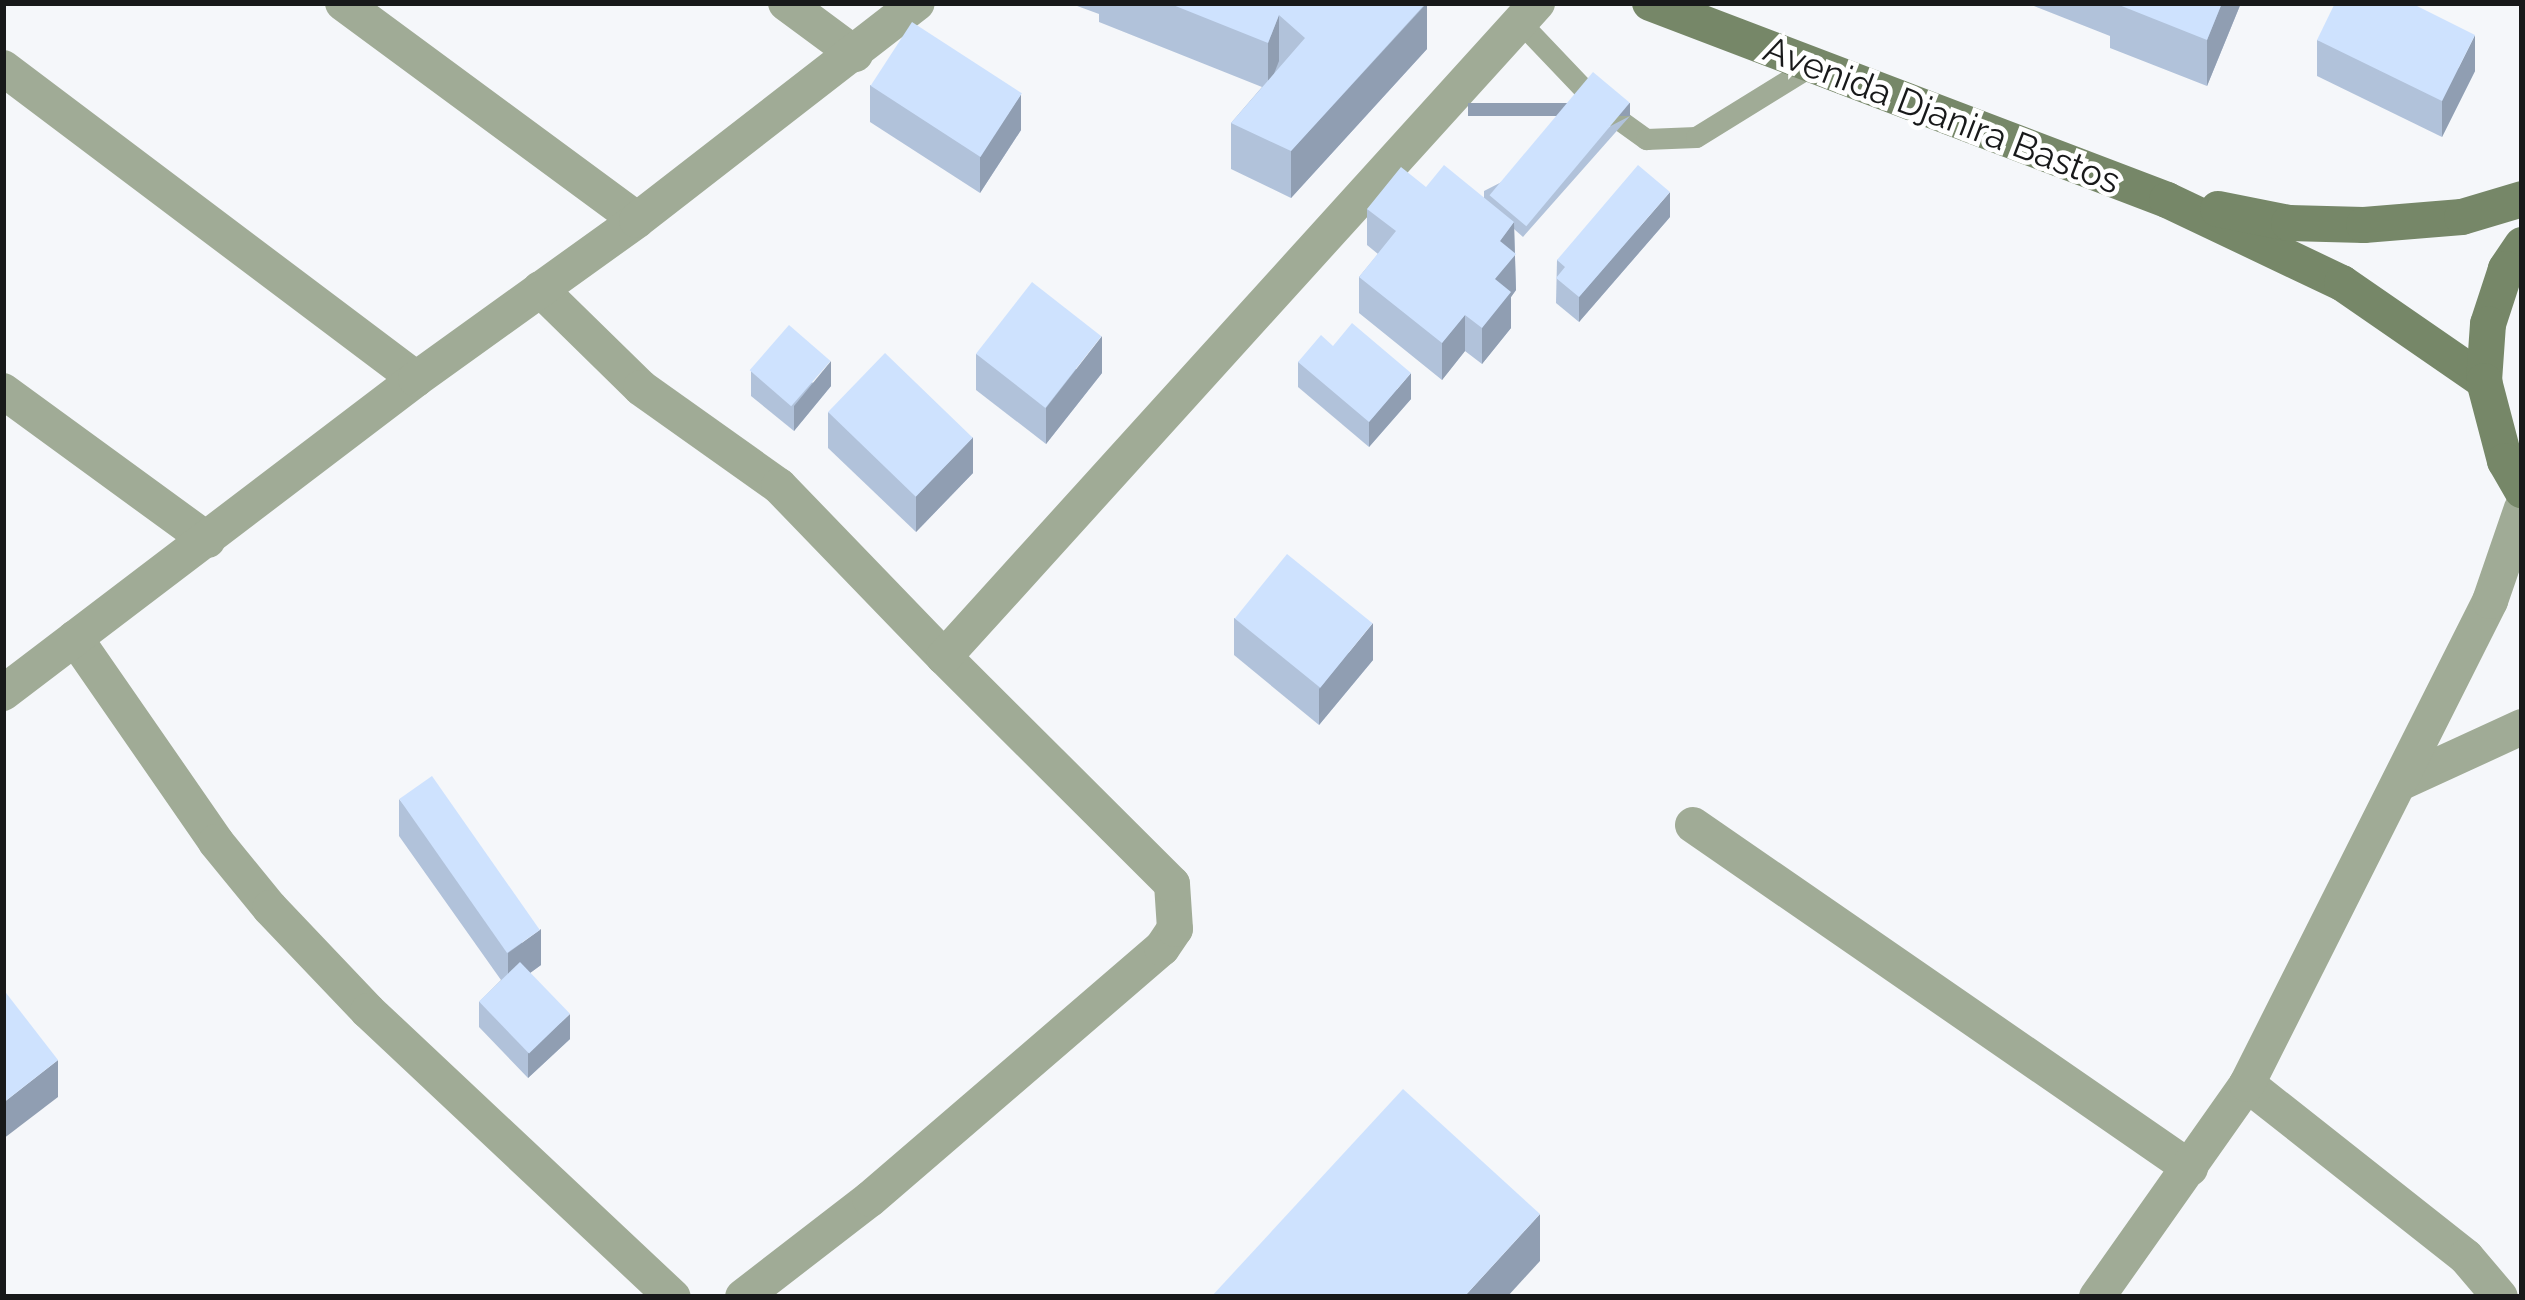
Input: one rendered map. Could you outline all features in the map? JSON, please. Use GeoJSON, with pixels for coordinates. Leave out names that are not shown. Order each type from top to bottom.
{"type":"FeatureCollection","features":[{"type":"Feature","properties":{"kind":"main road","name":"Avenida Djanira Bastos"},"geometry":{"type":"LineString","coordinates":[[1650,3],[2167,200],[2342,283],[2484,381]]}},
{"type":"Feature","properties":{"kind":"main road","name":"Avenida Djanira Bastos"},"geometry":{"type":"LineString","coordinates":[[2167,200],[2289,223],[2364,225],[2462,217],[2522,200]]}},
{"type":"Feature","properties":{"kind":"main road"},"geometry":{"type":"LineString","coordinates":[[2522,245],[2506,268],[2488,324],[2484,381],[2491,422],[2522,490]]}},
{"type":"Feature","properties":{"kind":"street"},"geometry":{"type":"LineString","coordinates":[[343,3],[637,220]]}},
{"type":"Feature","properties":{"kind":"street"},"geometry":{"type":"LineString","coordinates":[[785,3],[855,54]]}},
{"type":"Feature","properties":{"kind":"street"},"geometry":{"type":"LineString","coordinates":[[3,693],[416,379],[637,220],[917,3]]}},
{"type":"Feature","properties":{"kind":"street"},"geometry":{"type":"LineString","coordinates":[[944,657],[1528,13]]}},
{"type":"Feature","properties":{"kind":"street"},"geometry":{"type":"LineString","coordinates":[[3,68],[416,379]]}},
{"type":"Feature","properties":{"kind":"street"},"geometry":{"type":"LineString","coordinates":[[540,290],[641,388],[779,486],[1172,884],[1175,929],[1162,948],[888,1184],[743,1297]]}},
{"type":"Feature","properties":{"kind":"street"},"geometry":{"type":"LineString","coordinates":[[3,391],[207,540]]}},
{"type":"Feature","properties":{"kind":"street"},"geometry":{"type":"LineString","coordinates":[[2119,1290],[2190,1168],[2247,1084],[2490,601],[2522,508]]}},
{"type":"Feature","properties":{"kind":"street"},"geometry":{"type":"LineString","coordinates":[[75,638],[216,842],[270,908],[368,1011],[673,1297]]}},
{"type":"Feature","properties":{"kind":"street"},"geometry":{"type":"LineString","coordinates":[[2400,783],[2522,728]]}},
{"type":"Feature","properties":{"kind":"street"},"geometry":{"type":"LineString","coordinates":[[1693,825],[2190,1168]]}},
{"type":"Feature","properties":{"kind":"street"},"geometry":{"type":"LineString","coordinates":[[2247,1084],[2466,1257],[2500,1297]]}},
{"type":"Feature","properties":{"kind":"lane"},"geometry":{"type":"LineString","coordinates":[[1528,13],[1600,106],[1646,140],[1696,137],[1811,65]]}},
{"type":"Feature","properties":{"kind":"building"},"geometry":{"type":"Polygon","coordinates":[[[1168,3],[1426,3],[1291,151],[1231,123],[1305,38],[1279,15],[1268,43],[1168,3]]]}},
{"type":"Feature","properties":{"kind":"building"},"geometry":{"type":"Polygon","coordinates":[[[2114,3],[2222,3],[2207,40],[2114,3]]]}},
{"type":"Feature","properties":{"kind":"building"},"geometry":{"type":"Polygon","coordinates":[[[2335,3],[2411,3],[2475,35],[2442,101],[2317,40],[2335,3]]]}},
{"type":"Feature","properties":{"kind":"building"},"geometry":{"type":"Polygon","coordinates":[[[912,22],[1022,93],[980,157],[871,86],[912,22]]]}},
{"type":"Feature","properties":{"kind":"building"},"geometry":{"type":"Polygon","coordinates":[[[1593,72],[1630,103],[1526,226],[1490,195],[1593,72]]]}},
{"type":"Feature","properties":{"kind":"building"},"geometry":{"type":"Polygon","coordinates":[[[1444,165],[1514,222],[1500,241],[1516,254],[1495,279],[1511,292],[1482,328],[1465,315],[1442,343],[1359,277],[1396,231],[1367,209],[1401,167],[1426,187],[1444,165]]]}},
{"type":"Feature","properties":{"kind":"building"},"geometry":{"type":"Polygon","coordinates":[[[1638,165],[1670,192],[1579,297],[1556,278],[1565,267],[1557,260],[1638,165]]]}},
{"type":"Feature","properties":{"kind":"building"},"geometry":{"type":"Polygon","coordinates":[[[1032,282],[1101,336],[1045,408],[976,354],[1032,282]]]}},
{"type":"Feature","properties":{"kind":"building"},"geometry":{"type":"Polygon","coordinates":[[[1352,323],[1411,373],[1369,422],[1298,362],[1321,335],[1333,346],[1352,323]]]}},
{"type":"Feature","properties":{"kind":"building"},"geometry":{"type":"Polygon","coordinates":[[[789,325],[831,361],[791,406],[750,370],[789,325]]]}},
{"type":"Feature","properties":{"kind":"building"},"geometry":{"type":"Polygon","coordinates":[[[885,353],[973,438],[916,497],[828,412],[885,353]]]}},
{"type":"Feature","properties":{"kind":"building"},"geometry":{"type":"Polygon","coordinates":[[[1287,554],[1372,623],[1320,688],[1235,619],[1287,554]]]}},
{"type":"Feature","properties":{"kind":"building"},"geometry":{"type":"Polygon","coordinates":[[[432,776],[540,930],[507,953],[399,799],[432,776]]]}},
{"type":"Feature","properties":{"kind":"building"},"geometry":{"type":"Polygon","coordinates":[[[520,962],[570,1014],[529,1053],[479,1002],[520,962]]]}},
{"type":"Feature","properties":{"kind":"building"},"geometry":{"type":"Polygon","coordinates":[[[3,989],[58,1060],[3,1103],[3,989]]]}},
{"type":"Feature","properties":{"kind":"building"},"geometry":{"type":"Polygon","coordinates":[[[1403,1089],[1540,1214],[1464,1297],[1211,1297],[1403,1089]]]}}]}
